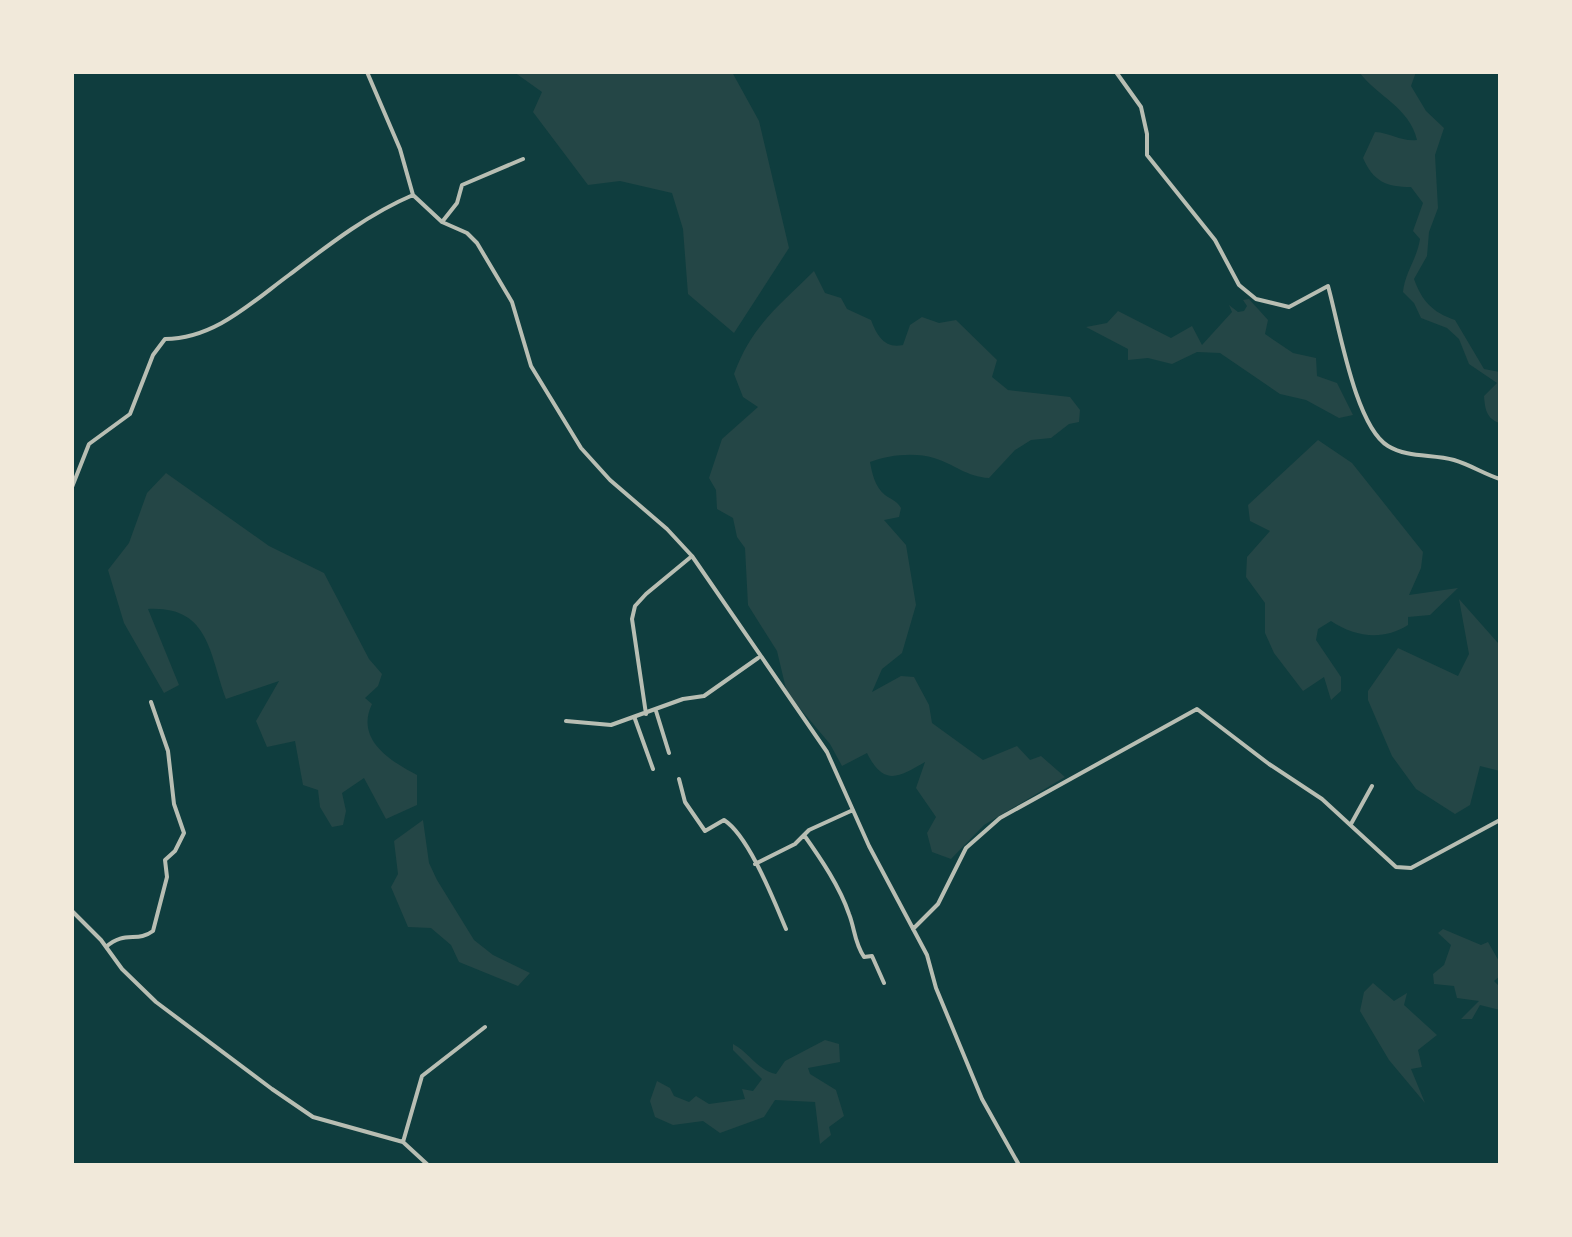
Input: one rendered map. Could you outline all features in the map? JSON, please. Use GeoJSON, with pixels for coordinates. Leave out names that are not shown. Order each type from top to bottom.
{"type":"FeatureCollection","features":[{"type":"Feature","properties":{"kind":"street"},"geometry":{"type":"LineString","coordinates":[[367,72],[400,149],[413,195],[442,222],[467,233],[477,243],[512,302],[531,366],[581,448],[610,480],[667,529],[692,556],[738,621],[758,658],[827,752],[927,955],[936,988],[982,1099],[1019,1165]]}},
{"type":"Feature","properties":{"kind":"street"},"geometry":{"type":"LineString","coordinates":[[1116,72],[1141,107],[1147,134],[1147,155],[1215,240],[1241,288],[1256,299],[1289,307],[1328,286],[1358,404],[1368,426],[1379,438],[1405,454],[1458,461],[1500,479]]}},
{"type":"Feature","properties":{"kind":"street"},"geometry":{"type":"LineString","coordinates":[[442,222],[456,205],[464,184],[523,159]]}},
{"type":"Feature","properties":{"kind":"street"},"geometry":{"type":"LineString","coordinates":[[72,487],[89,444],[130,414],[153,355],[165,339],[192,337],[233,317],[383,209],[413,195]]}},
{"type":"Feature","properties":{"kind":"street"},"geometry":{"type":"LineString","coordinates":[[646,714],[632,619],[635,606],[692,556]]}},
{"type":"Feature","properties":{"kind":"street"},"geometry":{"type":"LineString","coordinates":[[566,721],[609,726],[683,699],[704,696],[758,658]]}},
{"type":"Feature","properties":{"kind":"street"},"geometry":{"type":"LineString","coordinates":[[106,947],[122,936],[141,937],[153,931],[167,877],[165,860],[175,851],[184,833],[174,804],[168,751],[151,702]]}},
{"type":"Feature","properties":{"kind":"street"},"geometry":{"type":"LineString","coordinates":[[913,929],[938,904],[966,848],[1000,818],[1197,709],[1269,764],[1322,799],[1396,867],[1404,870],[1500,820]]}},
{"type":"Feature","properties":{"kind":"street"},"geometry":{"type":"LineString","coordinates":[[656,711],[669,753]]}},
{"type":"Feature","properties":{"kind":"street"},"geometry":{"type":"LineString","coordinates":[[635,718],[653,769]]}},
{"type":"Feature","properties":{"kind":"street"},"geometry":{"type":"LineString","coordinates":[[679,779],[685,802],[705,831],[726,821],[736,829],[786,929]]}},
{"type":"Feature","properties":{"kind":"street"},"geometry":{"type":"LineString","coordinates":[[1351,824],[1372,786]]}},
{"type":"Feature","properties":{"kind":"street"},"geometry":{"type":"LineString","coordinates":[[755,864],[853,810]]}},
{"type":"Feature","properties":{"kind":"street"},"geometry":{"type":"LineString","coordinates":[[804,835],[836,883],[850,915],[856,945],[864,957],[872,956],[884,983]]}},
{"type":"Feature","properties":{"kind":"street"},"geometry":{"type":"LineString","coordinates":[[72,911],[106,947],[114,961],[156,1002],[313,1117],[403,1142],[428,1165]]}},
{"type":"Feature","properties":{"kind":"street"},"geometry":{"type":"LineString","coordinates":[[403,1142],[422,1076],[485,1027]]}},
{"type":"Feature","properties":{"kind":"shaded area"},"geometry":{"type":"Polygon","coordinates":[[[514,72],[732,72],[759,121],[789,248],[734,333],[688,294],[683,229],[672,193],[620,181],[588,185],[533,112],[542,92],[514,72]]]}},
{"type":"Feature","properties":{"kind":"shaded area"},"geometry":{"type":"Polygon","coordinates":[[[1359,72],[1416,72],[1411,86],[1426,111],[1444,128],[1435,155],[1438,208],[1429,232],[1427,256],[1414,279],[1429,305],[1455,320],[1484,369],[1500,372],[1500,423],[1489,416],[1484,396],[1497,383],[1469,364],[1459,339],[1447,328],[1421,318],[1414,303],[1403,292],[1420,239],[1413,231],[1423,203],[1411,187],[1381,181],[1363,158],[1375,132],[1417,140],[1408,119],[1359,72]]]}},
{"type":"Feature","properties":{"kind":"shaded area"},"geometry":{"type":"Polygon","coordinates":[[[814,271],[825,293],[841,298],[847,309],[871,320],[879,336],[887,343],[903,345],[910,325],[922,317],[939,323],[956,320],[997,360],[992,377],[1008,390],[1070,397],[1080,410],[1079,422],[1069,424],[1051,438],[1031,440],[1015,450],[989,478],[927,456],[902,455],[870,462],[879,488],[901,508],[899,517],[884,520],[906,545],[916,605],[902,653],[882,669],[872,692],[901,676],[914,677],[929,705],[932,723],[983,760],[1017,746],[1030,760],[1041,756],[1065,777],[984,825],[951,859],[932,852],[927,833],[936,817],[916,788],[925,762],[893,776],[880,771],[867,753],[842,766],[830,744],[787,693],[777,651],[748,605],[745,548],[737,537],[733,518],[717,509],[716,490],[709,478],[722,439],[758,407],[743,397],[734,374],[741,357],[768,317],[814,271]]]}},
{"type":"Feature","properties":{"kind":"shaded area"},"geometry":{"type":"Polygon","coordinates":[[[1249,299],[1268,320],[1265,334],[1293,353],[1316,358],[1317,376],[1337,383],[1353,415],[1339,418],[1306,400],[1280,394],[1220,353],[1197,352],[1172,364],[1148,358],[1128,360],[1128,349],[1086,327],[1107,323],[1118,311],[1171,338],[1192,326],[1202,345],[1232,312],[1229,305],[1238,312],[1244,311],[1247,306],[1243,300],[1249,299]]]}},
{"type":"Feature","properties":{"kind":"shaded area"},"geometry":{"type":"Polygon","coordinates":[[[1318,440],[1352,463],[1423,552],[1421,568],[1409,595],[1458,588],[1430,615],[1408,617],[1408,625],[1389,633],[1359,634],[1331,621],[1318,629],[1316,640],[1341,677],[1341,691],[1331,700],[1324,677],[1303,691],[1274,653],[1265,633],[1265,603],[1246,577],[1247,557],[1270,531],[1250,521],[1248,505],[1318,440]]]}},
{"type":"Feature","properties":{"kind":"shaded area"},"geometry":{"type":"Polygon","coordinates":[[[166,473],[269,546],[324,573],[369,659],[382,674],[378,686],[365,698],[372,704],[368,728],[372,738],[386,756],[417,775],[417,805],[386,819],[364,778],[342,793],[346,811],[343,825],[332,827],[320,807],[318,790],[303,785],[295,741],[267,747],[256,721],[279,681],[226,699],[210,649],[195,624],[184,615],[148,609],[179,685],[164,693],[124,623],[108,570],[129,543],[147,493],[166,473]]]}},
{"type":"Feature","properties":{"kind":"shaded area"},"geometry":{"type":"Polygon","coordinates":[[[1459,599],[1498,643],[1500,771],[1480,766],[1470,805],[1455,814],[1416,789],[1392,756],[1368,700],[1368,691],[1398,648],[1458,676],[1469,654],[1459,599]]]}},
{"type":"Feature","properties":{"kind":"shaded area"},"geometry":{"type":"Polygon","coordinates":[[[423,820],[429,863],[437,880],[474,940],[493,955],[530,973],[518,986],[459,962],[451,945],[431,928],[408,927],[391,887],[398,874],[394,841],[423,820]]]}},
{"type":"Feature","properties":{"kind":"shaded area"},"geometry":{"type":"Polygon","coordinates":[[[1443,929],[1481,945],[1488,942],[1500,963],[1500,976],[1494,981],[1500,987],[1500,1010],[1480,1005],[1472,1019],[1461,1019],[1479,1001],[1457,998],[1454,986],[1434,984],[1433,974],[1444,965],[1451,945],[1438,933],[1443,929]]]}},
{"type":"Feature","properties":{"kind":"shaded area"},"geometry":{"type":"Polygon","coordinates":[[[1373,983],[1394,1001],[1407,993],[1404,1005],[1437,1035],[1418,1050],[1422,1067],[1411,1069],[1425,1103],[1389,1060],[1360,1011],[1364,992],[1373,983]]]}},
{"type":"Feature","properties":{"kind":"shaded area"},"geometry":{"type":"Polygon","coordinates":[[[825,1040],[839,1044],[840,1062],[808,1068],[810,1074],[836,1090],[844,1116],[829,1127],[831,1135],[820,1144],[815,1102],[775,1100],[764,1117],[720,1133],[703,1121],[673,1125],[655,1117],[650,1101],[657,1081],[670,1088],[674,1096],[689,1102],[696,1096],[709,1104],[745,1099],[742,1089],[753,1091],[762,1079],[733,1050],[733,1044],[764,1069],[776,1074],[785,1061],[825,1040]]]}}]}
